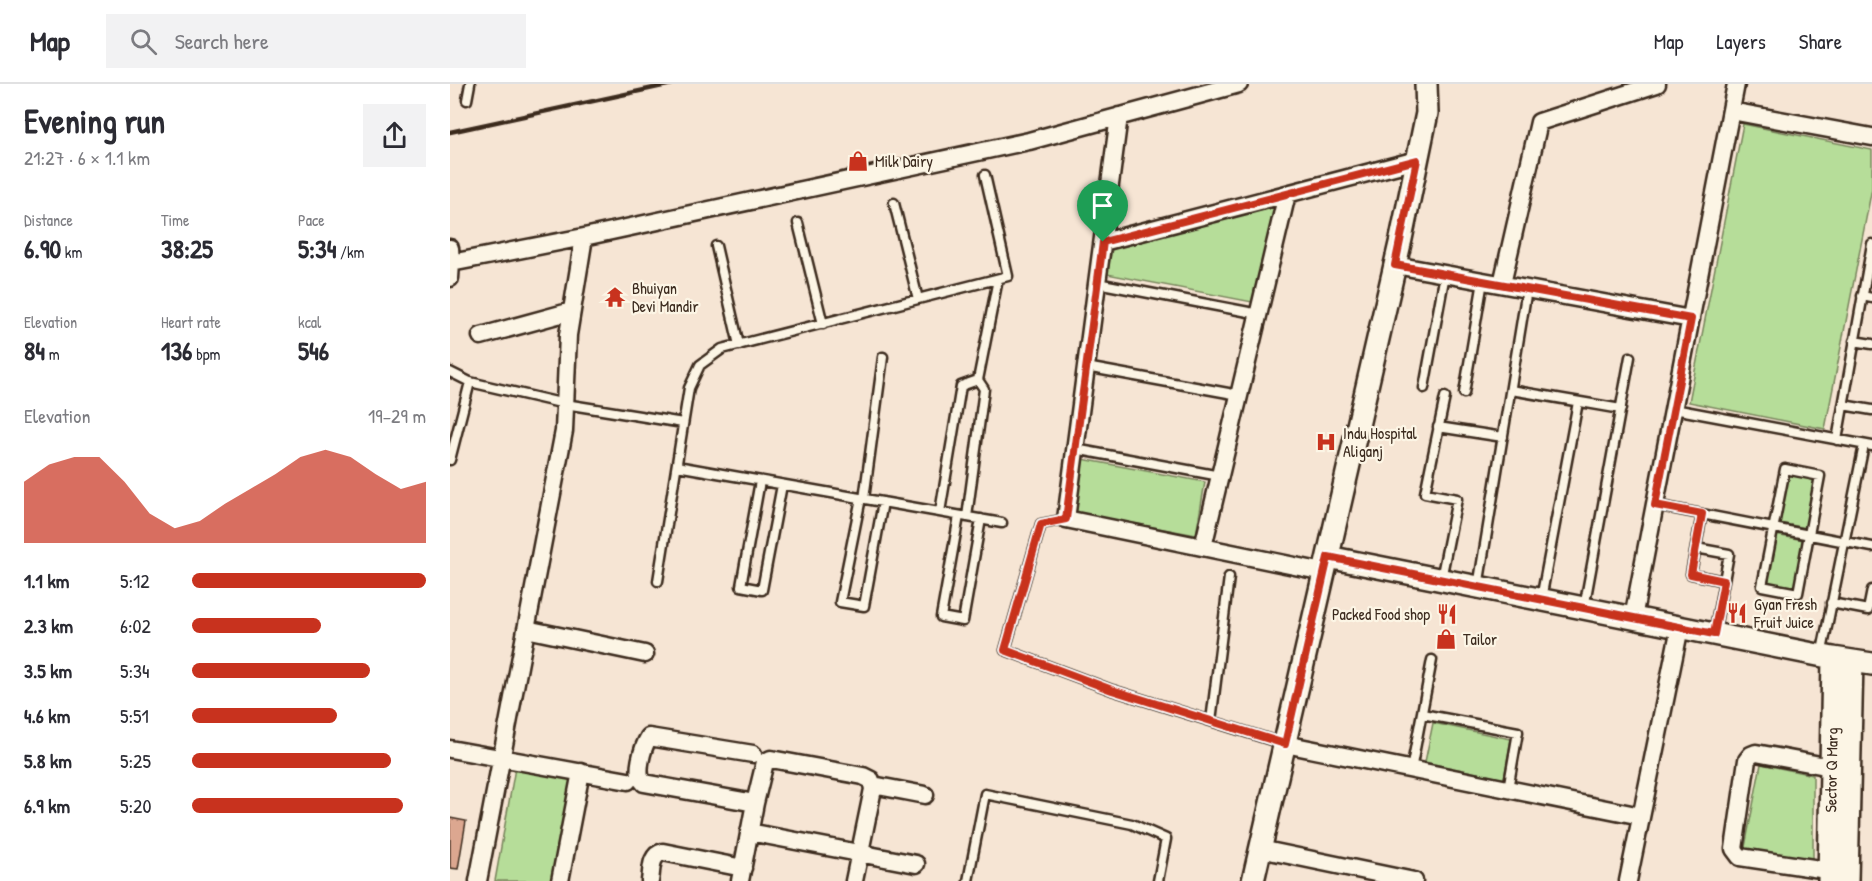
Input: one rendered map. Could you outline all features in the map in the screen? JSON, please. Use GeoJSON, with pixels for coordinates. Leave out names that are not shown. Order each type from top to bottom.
{"type":"FeatureCollection","features":[{"type":"Feature","properties":{"kind":"street"},"geometry":{"type":"LineString","coordinates":[[450,263],[584,237],[1029,141],[1239,84]]}},
{"type":"Feature","properties":{"kind":"street"},"geometry":{"type":"LineString","coordinates":[[1253,881],[1395,265],[1426,113],[1426,84]]}},
{"type":"Feature","properties":{"kind":"street"},"geometry":{"type":"LineString","coordinates":[[1502,284],[1539,122],[1657,84]]}},
{"type":"Feature","properties":{"kind":"street"},"geometry":{"type":"LineString","coordinates":[[1633,618],[1736,84]]}},
{"type":"Feature","properties":{"kind":"street"},"geometry":{"type":"LineString","coordinates":[[1731,111],[1872,137]]}},
{"type":"Feature","properties":{"kind":"street"},"geometry":{"type":"LineString","coordinates":[[1119,116],[1066,519],[1203,547],[1478,587],[1714,634],[1848,667],[1838,877],[1740,857],[1734,849],[1747,760],[1751,755],[1756,753],[1831,767]]}},
{"type":"Feature","properties":{"kind":"street"},"geometry":{"type":"LineString","coordinates":[[1103,242],[1417,160]]}},
{"type":"Feature","properties":{"kind":"street"},"geometry":{"type":"LineString","coordinates":[[1203,547],[1287,194]]}},
{"type":"Feature","properties":{"kind":"street"},"geometry":{"type":"LineString","coordinates":[[478,881],[564,431],[568,335],[584,237]]}},
{"type":"Feature","properties":{"kind":"street"},"geometry":{"type":"LineString","coordinates":[[1395,265],[1691,319]]}},
{"type":"Feature","properties":{"kind":"street"},"geometry":{"type":"LineString","coordinates":[[482,336],[572,310]]}},
{"type":"Feature","properties":{"kind":"street"},"geometry":{"type":"LineString","coordinates":[[1628,881],[1680,627]]}},
{"type":"Feature","properties":{"kind":"street"},"geometry":{"type":"LineString","coordinates":[[526,629],[645,654]]}},
{"type":"Feature","properties":{"kind":"street","name":"Sector Q Marg"},"geometry":{"type":"LineString","coordinates":[[1838,877],[1831,767],[1848,667]]}},
{"type":"Feature","properties":{"kind":"street"},"geometry":{"type":"LineString","coordinates":[[753,754],[649,737],[639,773],[644,783],[755,803]]}},
{"type":"Feature","properties":{"kind":"street"},"geometry":{"type":"LineString","coordinates":[[1285,744],[1641,816]]}},
{"type":"Feature","properties":{"kind":"street"},"geometry":{"type":"LineString","coordinates":[[450,748],[628,781]]}},
{"type":"Feature","properties":{"kind":"street"},"geometry":{"type":"LineString","coordinates":[[650,881],[653,858],[663,852],[742,875],[765,762],[771,759],[869,778],[873,785],[854,881]]}},
{"type":"Feature","properties":{"kind":"street"},"geometry":{"type":"LineString","coordinates":[[560,881],[581,772]]}},
{"type":"Feature","properties":{"kind":"street"},"geometry":{"type":"LineString","coordinates":[[873,785],[925,795]]}},
{"type":"Feature","properties":{"kind":"street"},"geometry":{"type":"LineString","coordinates":[[749,832],[916,864]]}},
{"type":"Feature","properties":{"kind":"street"},"geometry":{"type":"LineString","coordinates":[[1260,849],[1374,877],[1414,881]]}},
{"type":"Feature","properties":{"kind":"lane"},"geometry":{"type":"LineString","coordinates":[[467,100],[470,84]]}},
{"type":"Feature","properties":{"kind":"lane"},"geometry":{"type":"LineString","coordinates":[[658,581],[689,388],[700,365],[722,349],[1008,276],[985,175]]}},
{"type":"Feature","properties":{"kind":"lane"},"geometry":{"type":"LineString","coordinates":[[894,203],[918,299]]}},
{"type":"Feature","properties":{"kind":"lane"},"geometry":{"type":"LineString","coordinates":[[798,223],[823,324]]}},
{"type":"Feature","properties":{"kind":"lane"},"geometry":{"type":"LineString","coordinates":[[1836,440],[1872,243]]}},
{"type":"Feature","properties":{"kind":"lane"},"geometry":{"type":"LineString","coordinates":[[716,246],[739,345]]}},
{"type":"Feature","properties":{"kind":"lane"},"geometry":{"type":"LineString","coordinates":[[1424,388],[1445,274]]}},
{"type":"Feature","properties":{"kind":"lane"},"geometry":{"type":"LineString","coordinates":[[981,519],[963,621],[941,617],[963,516],[984,389],[978,380],[998,279]]}},
{"type":"Feature","properties":{"kind":"lane"},"geometry":{"type":"LineString","coordinates":[[1464,393],[1483,281]]}},
{"type":"Feature","properties":{"kind":"lane"},"geometry":{"type":"LineString","coordinates":[[1097,283],[1259,314]]}},
{"type":"Feature","properties":{"kind":"lane"},"geometry":{"type":"LineString","coordinates":[[1478,587],[1527,289]]}},
{"type":"Feature","properties":{"kind":"lane"},"geometry":{"type":"LineString","coordinates":[[1862,296],[1872,298]]}},
{"type":"Feature","properties":{"kind":"lane"},"geometry":{"type":"LineString","coordinates":[[1854,341],[1872,344]]}},
{"type":"Feature","properties":{"kind":"lane"},"geometry":{"type":"LineString","coordinates":[[883,502],[864,606],[840,602],[862,499],[884,357]]}},
{"type":"Feature","properties":{"kind":"lane"},"geometry":{"type":"LineString","coordinates":[[1583,608],[1630,357]]}},
{"type":"Feature","properties":{"kind":"lane"},"geometry":{"type":"LineString","coordinates":[[1086,367],[1239,395]]}},
{"type":"Feature","properties":{"kind":"lane"},"geometry":{"type":"LineString","coordinates":[[450,372],[470,382],[565,404],[683,423]]}},
{"type":"Feature","properties":{"kind":"lane"},"geometry":{"type":"LineString","coordinates":[[940,512],[961,386],[978,380]]}},
{"type":"Feature","properties":{"kind":"lane"},"geometry":{"type":"LineString","coordinates":[[450,459],[470,382]]}},
{"type":"Feature","properties":{"kind":"lane"},"geometry":{"type":"LineString","coordinates":[[1510,390],[1621,409]]}},
{"type":"Feature","properties":{"kind":"lane"},"geometry":{"type":"LineString","coordinates":[[1440,580],[1458,499],[1425,493],[1445,397]]}},
{"type":"Feature","properties":{"kind":"lane"},"geometry":{"type":"LineString","coordinates":[[1541,600],[1578,402]]}},
{"type":"Feature","properties":{"kind":"lane"},"geometry":{"type":"LineString","coordinates":[[1843,405],[1872,410]]}},
{"type":"Feature","properties":{"kind":"lane"},"geometry":{"type":"LineString","coordinates":[[1674,409],[1868,446],[1844,541],[1832,603],[1848,667]]}},
{"type":"Feature","properties":{"kind":"lane"},"geometry":{"type":"LineString","coordinates":[[1438,427],[1503,437]]}},
{"type":"Feature","properties":{"kind":"lane"},"geometry":{"type":"LineString","coordinates":[[1075,449],[1220,476]]}},
{"type":"Feature","properties":{"kind":"lane"},"geometry":{"type":"LineString","coordinates":[[677,466],[1002,523]]}},
{"type":"Feature","properties":{"kind":"lane"},"geometry":{"type":"LineString","coordinates":[[1785,469],[1820,476],[1798,593],[1762,586],[1773,528],[1785,469]]}},
{"type":"Feature","properties":{"kind":"lane"},"geometry":{"type":"LineString","coordinates":[[760,481],[741,586],[762,590],[782,484]]}},
{"type":"Feature","properties":{"kind":"lane"},"geometry":{"type":"LineString","coordinates":[[1655,505],[1872,547]]}},
{"type":"Feature","properties":{"kind":"lane"},"geometry":{"type":"LineString","coordinates":[[1702,514],[1691,574],[1724,581]]}},
{"type":"Feature","properties":{"kind":"lane"},"geometry":{"type":"LineString","coordinates":[[1066,519],[1041,524],[1005,650],[1112,690],[1285,744]]}},
{"type":"Feature","properties":{"kind":"lane"},"geometry":{"type":"LineString","coordinates":[[1696,549],[1729,554],[1714,634]]}},
{"type":"Feature","properties":{"kind":"lane"},"geometry":{"type":"LineString","coordinates":[[1211,721],[1229,577]]}},
{"type":"Feature","properties":{"kind":"lane"},"geometry":{"type":"LineString","coordinates":[[1832,603],[1868,610],[1872,590]]}},
{"type":"Feature","properties":{"kind":"lane"},"geometry":{"type":"LineString","coordinates":[[1411,770],[1432,660]]}},
{"type":"Feature","properties":{"kind":"lane"},"geometry":{"type":"LineString","coordinates":[[1422,714],[1518,732],[1508,789]]}},
{"type":"Feature","properties":{"kind":"lane"},"geometry":{"type":"LineString","coordinates":[[968,881],[985,794],[1132,824],[1166,839],[1158,881]]}},
{"type":"Feature","properties":{"kind":"green space"},"geometry":{"type":"Polygon","coordinates":[[[1743,124],[1872,150],[1872,188],[1825,429],[1689,402],[1743,124]]]}},
{"type":"Feature","properties":{"kind":"green space"},"geometry":{"type":"Polygon","coordinates":[[[1275,206],[1252,302],[1107,274],[1112,249],[1275,206]]]}},
{"type":"Feature","properties":{"kind":"green space"},"geometry":{"type":"Polygon","coordinates":[[[1082,459],[1205,482],[1196,535],[1073,512],[1082,459]]]}},
{"type":"Feature","properties":{"kind":"green space"},"geometry":{"type":"Polygon","coordinates":[[[1788,474],[1816,480],[1807,528],[1779,523],[1788,474]]]}},
{"type":"Feature","properties":{"kind":"green space"},"geometry":{"type":"Polygon","coordinates":[[[1775,535],[1804,540],[1794,589],[1766,583],[1775,535]]]}},
{"type":"Feature","properties":{"kind":"green space"},"geometry":{"type":"Polygon","coordinates":[[[1433,723],[1511,739],[1504,779],[1425,762],[1433,723]]]}},
{"type":"Feature","properties":{"kind":"green space"},"geometry":{"type":"Polygon","coordinates":[[[1761,764],[1813,775],[1813,865],[1744,852],[1761,764]]]}},
{"type":"Feature","properties":{"kind":"green space"},"geometry":{"type":"Polygon","coordinates":[[[515,768],[572,778],[554,881],[495,881],[515,768]]]}},
{"type":"Feature","properties":{"kind":"building"},"geometry":{"type":"Polygon","coordinates":[[[450,818],[466,821],[458,869],[450,868],[450,818]]]}},
{"type":"Feature","properties":{"kind":"railway"},"geometry":{"type":"LineString","coordinates":[[450,132],[672,84]]}},
{"type":"Feature","properties":{"kind":"place","name":"Milk Dairy"},"geometry":{"type":"Point","coordinates":[858,161]}},
{"type":"Feature","properties":{"kind":"place","name":"Bhuiyan Devi Mandir"},"geometry":{"type":"Point","coordinates":[615,297]}},
{"type":"Feature","properties":{"kind":"place","name":"Indu Hospital Aliganj"},"geometry":{"type":"Point","coordinates":[1326,442]}},
{"type":"Feature","properties":{"kind":"place","name":"Gyan Fresh Fruit Juice"},"geometry":{"type":"Point","coordinates":[1737,613]}},
{"type":"Feature","properties":{"kind":"place","name":"Packed Food shop"},"geometry":{"type":"Point","coordinates":[1447,614]}},
{"type":"Feature","properties":{"kind":"place","name":"Tailor"},"geometry":{"type":"Point","coordinates":[1446,639]}},
{"type":"Feature","properties":{"kind":"route"},"geometry":{"type":"LineString","coordinates":[[1417,160],[1395,265],[1691,319],[1655,505],[1702,514],[1691,574],[1724,581],[1714,634],[1328,557],[1285,744],[1112,690],[1005,650],[1041,524],[1066,519],[1103,242],[1417,160]]}}]}
